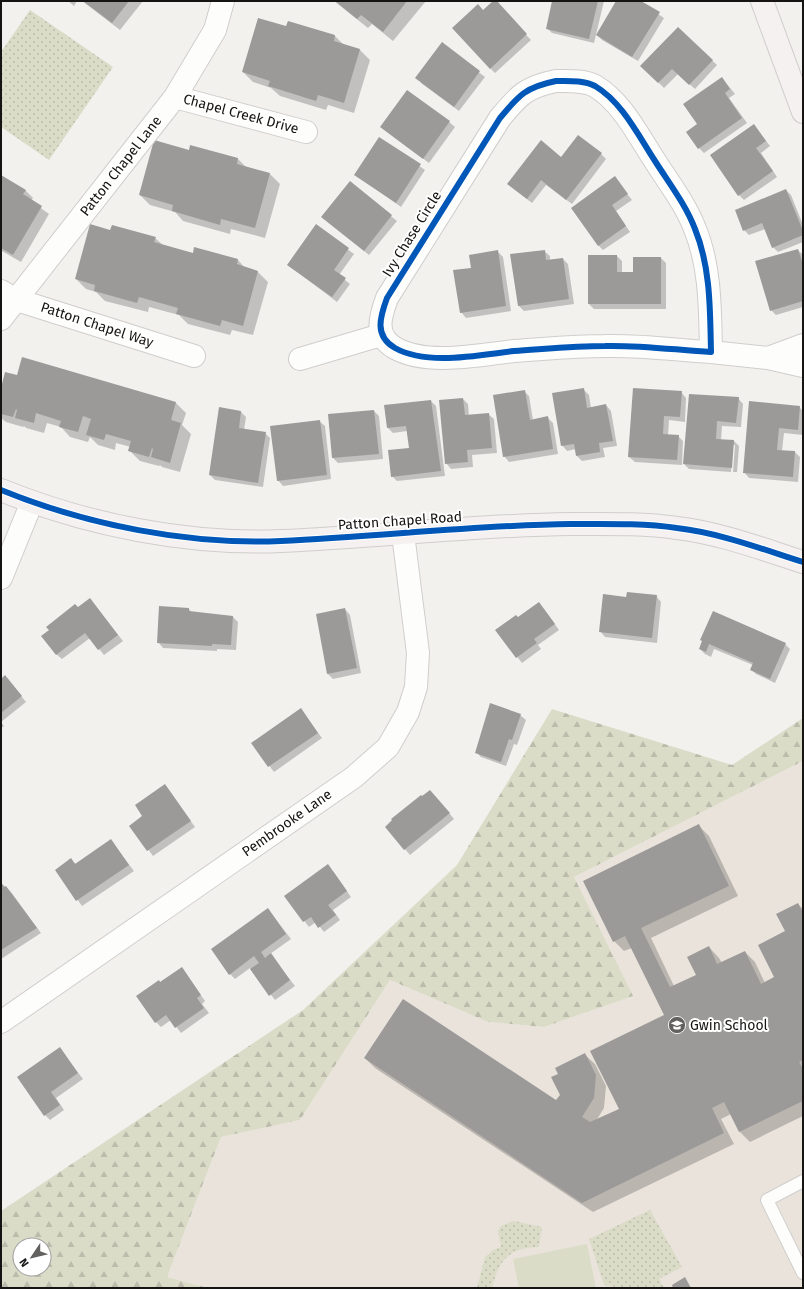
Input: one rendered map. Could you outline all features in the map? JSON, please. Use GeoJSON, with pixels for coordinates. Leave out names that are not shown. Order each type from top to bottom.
{"type":"FeatureCollection","features":[{"type":"Feature","properties":{"kind":"street","name":"Patton Chapel Lane"},"geometry":{"type":"LineString","coordinates":[[1,319],[9,295],[175,96],[215,30],[223,1]]}},
{"type":"Feature","properties":{"kind":"street"},"geometry":{"type":"LineString","coordinates":[[762,1],[803,112]]}},
{"type":"Feature","properties":{"kind":"street","name":"Ivy Chase Circle"},"geometry":{"type":"LineString","coordinates":[[381,335],[379,319],[387,298],[500,118],[519,95],[538,85],[556,81],[576,81],[593,85],[609,96],[622,111],[679,197],[696,229],[710,297],[711,352]]}},
{"type":"Feature","properties":{"kind":"street","name":"Chapel Creek Drive"},"geometry":{"type":"LineString","coordinates":[[175,96],[306,132]]}},
{"type":"Feature","properties":{"kind":"street","name":"Patton Chapel Way"},"geometry":{"type":"LineString","coordinates":[[9,295],[194,356]]}},
{"type":"Feature","properties":{"kind":"street"},"geometry":{"type":"LineString","coordinates":[[300,359],[381,335],[394,348],[414,356],[441,358],[568,347],[607,346],[711,352],[768,358],[803,366]]}},
{"type":"Feature","properties":{"kind":"street"},"geometry":{"type":"LineString","coordinates":[[768,358],[803,345]]}},
{"type":"Feature","properties":{"kind":"street","name":"Patton Chapel Road"},"geometry":{"type":"LineString","coordinates":[[1,490],[32,502],[115,526],[207,539],[279,541],[403,534],[516,525],[631,524],[678,528],[721,536],[803,562]]}},
{"type":"Feature","properties":{"kind":"street"},"geometry":{"type":"LineString","coordinates":[[1,578],[32,502]]}},
{"type":"Feature","properties":{"kind":"street","name":"Pembrooke Lane"},"geometry":{"type":"LineString","coordinates":[[1,1022],[354,777],[388,747],[408,712],[416,687],[418,653],[403,534]]}},
{"type":"Feature","properties":{"kind":"lane"},"geometry":{"type":"LineString","coordinates":[[803,1182],[767,1200],[803,1273]]}},
{"type":"Feature","properties":{"kind":"shaded area","name":"Gwin School"},"geometry":{"type":"Polygon","coordinates":[[[803,761],[803,1288],[208,1288],[167,1277],[221,1137],[300,1120],[390,980],[488,1022],[544,1027],[632,996],[574,877],[803,761]]]}},
{"type":"Feature","properties":{"kind":"green space"},"geometry":{"type":"Polygon","coordinates":[[[30,10],[113,67],[49,160],[1,127],[1,52],[30,10]]]}},
{"type":"Feature","properties":{"kind":"green space"},"geometry":{"type":"Polygon","coordinates":[[[552,709],[732,765],[803,718],[803,761],[574,877],[633,996],[544,1027],[488,1022],[390,980],[300,1120],[221,1137],[167,1277],[208,1288],[1,1288],[1,1211],[303,1010],[457,865],[552,709]]]}},
{"type":"Feature","properties":{"kind":"green space"},"geometry":{"type":"Polygon","coordinates":[[[650,1210],[682,1267],[659,1279],[664,1288],[621,1288],[604,1285],[589,1239],[650,1210]]]}},
{"type":"Feature","properties":{"kind":"green space"},"geometry":{"type":"Polygon","coordinates":[[[514,1221],[542,1227],[539,1247],[528,1248],[512,1253],[506,1257],[498,1270],[492,1288],[477,1288],[485,1257],[493,1250],[501,1247],[498,1230],[501,1226],[514,1221]]]}},
{"type":"Feature","properties":{"kind":"green space"},"geometry":{"type":"Polygon","coordinates":[[[587,1244],[596,1288],[519,1288],[513,1259],[587,1244]]]}},
{"type":"Feature","properties":{"kind":"building"},"geometry":{"type":"Polygon","coordinates":[[[83,1],[129,1],[112,23],[83,1]]]}},
{"type":"Feature","properties":{"kind":"building"},"geometry":{"type":"Polygon","coordinates":[[[335,1],[407,1],[383,32],[361,15],[357,19],[335,1]]]}},
{"type":"Feature","properties":{"kind":"building"},"geometry":{"type":"Polygon","coordinates":[[[493,1],[497,1],[527,34],[490,69],[452,28],[478,4],[483,10],[493,1]]]}},
{"type":"Feature","properties":{"kind":"building"},"geometry":{"type":"Polygon","coordinates":[[[552,1],[598,1],[589,39],[546,29],[552,1]]]}},
{"type":"Feature","properties":{"kind":"building"},"geometry":{"type":"Polygon","coordinates":[[[616,1],[641,1],[660,12],[632,57],[596,35],[616,1]]]}},
{"type":"Feature","properties":{"kind":"building"},"geometry":{"type":"Polygon","coordinates":[[[258,18],[286,26],[288,21],[335,35],[334,41],[360,49],[344,103],[318,95],[316,101],[268,86],[270,81],[242,72],[258,18]]]}},
{"type":"Feature","properties":{"kind":"building"},"geometry":{"type":"Polygon","coordinates":[[[678,27],[713,60],[689,85],[672,69],[658,83],[640,66],[678,27]]]}},
{"type":"Feature","properties":{"kind":"building"},"geometry":{"type":"Polygon","coordinates":[[[442,42],[480,71],[454,107],[415,78],[442,42]]]}},
{"type":"Feature","properties":{"kind":"building"},"geometry":{"type":"Polygon","coordinates":[[[722,77],[730,89],[725,93],[742,118],[698,149],[686,132],[697,124],[683,104],[722,77]]]}},
{"type":"Feature","properties":{"kind":"building"},"geometry":{"type":"Polygon","coordinates":[[[407,90],[450,121],[423,159],[380,127],[407,90]]]}},
{"type":"Feature","properties":{"kind":"building"},"geometry":{"type":"Polygon","coordinates":[[[754,124],[766,141],[756,148],[773,171],[738,196],[710,155],[754,124]]]}},
{"type":"Feature","properties":{"kind":"building"},"geometry":{"type":"Polygon","coordinates":[[[578,135],[602,153],[566,200],[541,180],[527,199],[507,184],[541,140],[561,157],[578,135]]]}},
{"type":"Feature","properties":{"kind":"building"},"geometry":{"type":"Polygon","coordinates":[[[379,137],[421,164],[396,203],[354,175],[379,137]]]}},
{"type":"Feature","properties":{"kind":"building"},"geometry":{"type":"Polygon","coordinates":[[[154,140],[189,150],[190,145],[238,158],[237,164],[270,173],[255,228],[221,219],[220,225],[172,211],[173,205],[139,195],[154,140]]]}},
{"type":"Feature","properties":{"kind":"building"},"geometry":{"type":"Polygon","coordinates":[[[1,175],[26,190],[23,194],[42,206],[13,255],[1,248],[1,175]]]}},
{"type":"Feature","properties":{"kind":"building"},"geometry":{"type":"Polygon","coordinates":[[[615,176],[628,194],[612,205],[626,226],[598,246],[571,208],[615,176]]]}},
{"type":"Feature","properties":{"kind":"building"},"geometry":{"type":"Polygon","coordinates":[[[350,181],[392,215],[364,251],[321,217],[350,181]]]}},
{"type":"Feature","properties":{"kind":"building"},"geometry":{"type":"Polygon","coordinates":[[[786,189],[803,231],[803,235],[772,248],[762,223],[743,231],[735,210],[786,189]]]}},
{"type":"Feature","properties":{"kind":"building"},"geometry":{"type":"Polygon","coordinates":[[[90,224],[110,230],[112,225],[156,237],[154,242],[193,253],[194,247],[238,259],[237,264],[258,271],[243,326],[222,320],[220,326],[176,314],[178,308],[139,297],[137,303],[94,291],[95,285],[75,279],[90,224]]]}},
{"type":"Feature","properties":{"kind":"building"},"geometry":{"type":"Polygon","coordinates":[[[316,224],[349,248],[334,270],[346,278],[332,297],[287,265],[316,224]]]}},
{"type":"Feature","properties":{"kind":"building"},"geometry":{"type":"Polygon","coordinates":[[[798,249],[803,265],[803,301],[770,311],[755,261],[798,249]]]}},
{"type":"Feature","properties":{"kind":"building"},"geometry":{"type":"Polygon","coordinates":[[[498,250],[506,306],[460,313],[453,270],[471,268],[469,255],[498,250]]]}},
{"type":"Feature","properties":{"kind":"building"},"geometry":{"type":"Polygon","coordinates":[[[545,250],[546,260],[563,258],[569,299],[518,306],[510,254],[545,250]]]}},
{"type":"Feature","properties":{"kind":"building"},"geometry":{"type":"Polygon","coordinates":[[[588,255],[617,255],[617,272],[633,272],[633,257],[661,257],[661,304],[588,304],[588,255]]]}},
{"type":"Feature","properties":{"kind":"building"},"geometry":{"type":"Polygon","coordinates":[[[22,357],[176,402],[171,420],[181,423],[170,463],[151,457],[152,448],[149,457],[128,451],[131,441],[106,434],[104,440],[86,435],[91,419],[83,416],[78,432],[59,427],[61,421],[36,413],[34,423],[15,418],[16,409],[13,417],[1,414],[1,388],[5,372],[17,375],[22,357]]]}},
{"type":"Feature","properties":{"kind":"building"},"geometry":{"type":"Polygon","coordinates":[[[584,388],[587,408],[606,404],[613,441],[599,443],[600,452],[576,456],[574,444],[561,446],[552,393],[584,388]]]}},
{"type":"Feature","properties":{"kind":"building"},"geometry":{"type":"Polygon","coordinates":[[[633,388],[682,391],[680,417],[664,416],[663,434],[679,435],[677,460],[628,457],[633,388]]]}},
{"type":"Feature","properties":{"kind":"building"},"geometry":{"type":"Polygon","coordinates":[[[525,390],[530,420],[548,416],[553,449],[503,457],[493,395],[525,390]]]}},
{"type":"Feature","properties":{"kind":"building"},"geometry":{"type":"Polygon","coordinates":[[[689,394],[739,397],[736,423],[717,421],[716,439],[734,440],[732,468],[683,464],[689,394]]]}},
{"type":"Feature","properties":{"kind":"building"},"geometry":{"type":"Polygon","coordinates":[[[463,398],[465,415],[489,413],[492,448],[467,450],[468,462],[445,464],[439,400],[463,398]]]}},
{"type":"Feature","properties":{"kind":"building"},"geometry":{"type":"Polygon","coordinates":[[[431,400],[441,471],[391,477],[388,450],[409,448],[406,426],[387,428],[384,405],[431,400]]]}},
{"type":"Feature","properties":{"kind":"building"},"geometry":{"type":"Polygon","coordinates":[[[749,401],[800,406],[798,430],[779,428],[777,450],[795,451],[793,477],[743,473],[749,401]]]}},
{"type":"Feature","properties":{"kind":"building"},"geometry":{"type":"Polygon","coordinates":[[[219,407],[241,411],[239,428],[266,432],[258,483],[209,475],[219,407]]]}},
{"type":"Feature","properties":{"kind":"building"},"geometry":{"type":"Polygon","coordinates":[[[374,410],[379,454],[332,458],[328,414],[374,410]]]}},
{"type":"Feature","properties":{"kind":"building"},"geometry":{"type":"Polygon","coordinates":[[[320,420],[327,475],[277,481],[270,426],[320,420]]]}},
{"type":"Feature","properties":{"kind":"building"},"geometry":{"type":"Polygon","coordinates":[[[627,592],[657,595],[652,638],[599,632],[603,594],[626,597],[627,592]]]}},
{"type":"Feature","properties":{"kind":"building"},"geometry":{"type":"Polygon","coordinates":[[[90,598],[118,635],[98,650],[85,633],[56,655],[41,636],[49,630],[46,627],[75,604],[78,607],[90,598]]]}},
{"type":"Feature","properties":{"kind":"building"},"geometry":{"type":"Polygon","coordinates":[[[539,602],[555,624],[534,639],[537,643],[516,658],[495,630],[516,615],[518,617],[539,602]]]}},
{"type":"Feature","properties":{"kind":"building"},"geometry":{"type":"Polygon","coordinates":[[[159,606],[189,608],[189,611],[233,616],[231,645],[212,644],[212,646],[157,643],[159,606]]]}},
{"type":"Feature","properties":{"kind":"building"},"geometry":{"type":"Polygon","coordinates":[[[345,608],[357,668],[327,674],[316,614],[345,608]]]}},
{"type":"Feature","properties":{"kind":"building"},"geometry":{"type":"Polygon","coordinates":[[[713,611],[786,643],[770,679],[750,670],[753,663],[709,644],[706,652],[699,649],[702,641],[700,640],[713,611]]]}},
{"type":"Feature","properties":{"kind":"building"},"geometry":{"type":"Polygon","coordinates":[[[5,675],[22,696],[1,713],[1,679],[5,675]]]}},
{"type":"Feature","properties":{"kind":"building"},"geometry":{"type":"Polygon","coordinates":[[[490,703],[521,714],[512,740],[509,739],[501,762],[475,753],[490,703]]]}},
{"type":"Feature","properties":{"kind":"building"},"geometry":{"type":"Polygon","coordinates":[[[301,708],[318,733],[268,767],[251,743],[301,708]]]}},
{"type":"Feature","properties":{"kind":"building"},"geometry":{"type":"Polygon","coordinates":[[[165,784],[191,821],[147,851],[129,826],[142,816],[135,805],[165,784]]]}},
{"type":"Feature","properties":{"kind":"building"},"geometry":{"type":"Polygon","coordinates":[[[430,790],[450,813],[404,850],[385,827],[392,820],[391,819],[421,795],[422,796],[430,790]]]}},
{"type":"Feature","properties":{"kind":"building"},"geometry":{"type":"Polygon","coordinates":[[[699,824],[729,886],[641,928],[670,987],[696,975],[687,957],[709,946],[717,964],[745,951],[761,984],[774,977],[758,945],[785,931],[776,914],[798,903],[803,913],[803,1060],[799,1062],[803,1069],[803,1101],[739,1132],[724,1102],[712,1108],[724,1133],[582,1203],[364,1058],[403,999],[556,1100],[560,1095],[551,1077],[558,1074],[555,1068],[585,1053],[596,1075],[594,1098],[582,1117],[590,1122],[619,1109],[590,1051],[664,1015],[625,936],[613,942],[583,881],[699,824]]]}},
{"type":"Feature","properties":{"kind":"building"},"geometry":{"type":"Polygon","coordinates":[[[111,839],[129,865],[76,901],[55,870],[71,858],[75,864],[111,839]]]}},
{"type":"Feature","properties":{"kind":"building"},"geometry":{"type":"Polygon","coordinates":[[[328,864],[347,891],[328,905],[336,915],[318,928],[311,917],[303,922],[284,896],[328,864]]]}},
{"type":"Feature","properties":{"kind":"building"},"geometry":{"type":"Polygon","coordinates":[[[1,882],[4,887],[6,886],[37,928],[1,950],[1,882]]]}},
{"type":"Feature","properties":{"kind":"building"},"geometry":{"type":"Polygon","coordinates":[[[268,908],[286,934],[261,952],[265,958],[271,953],[290,980],[269,996],[250,969],[259,963],[254,956],[229,975],[211,949],[268,908]]]}},
{"type":"Feature","properties":{"kind":"building"},"geometry":{"type":"Polygon","coordinates":[[[182,967],[201,995],[197,998],[204,1008],[175,1028],[166,1015],[155,1023],[136,996],[159,980],[160,982],[182,967]]]}},
{"type":"Feature","properties":{"kind":"building"},"geometry":{"type":"Polygon","coordinates":[[[60,1047],[78,1073],[51,1092],[60,1105],[44,1116],[17,1077],[60,1047]]]}},
{"type":"Feature","properties":{"kind":"building"},"geometry":{"type":"Polygon","coordinates":[[[685,1277],[691,1288],[673,1288],[672,1285],[685,1277]]]}},
{"type":"Feature","properties":{"kind":"cycle path"},"geometry":{"type":"LineString","coordinates":[[556,81],[576,81],[591,84],[605,93],[629,120],[682,203],[695,229],[704,259],[709,290],[711,352],[631,346],[594,346],[514,351],[469,357],[437,358],[422,357],[408,353],[395,348],[384,338],[380,326],[382,312],[387,298],[500,118],[518,98],[530,89],[556,81]]}},
{"type":"Feature","properties":{"kind":"cycle path"},"geometry":{"type":"LineString","coordinates":[[1,490],[34,502],[103,523],[174,536],[210,540],[281,541],[535,525],[611,524],[664,526],[693,530],[741,542],[803,562]]}},
{"type":"Feature","properties":{"kind":"place","name":"Gwin School"},"geometry":{"type":"Point","coordinates":[677,1025]}}]}
